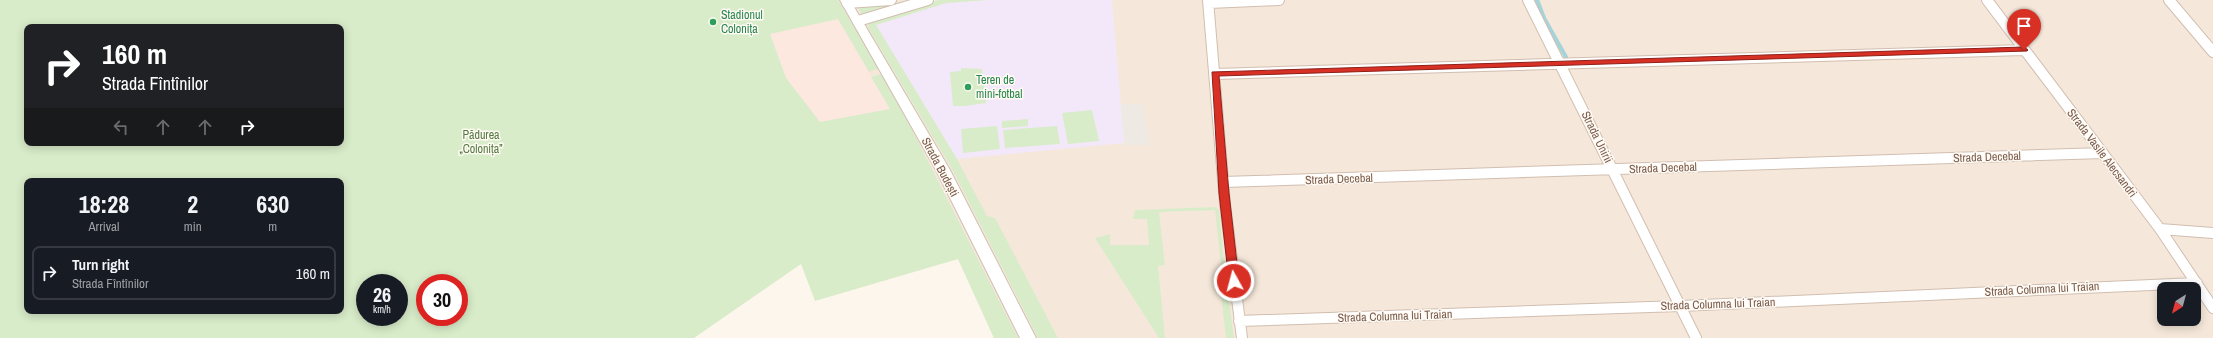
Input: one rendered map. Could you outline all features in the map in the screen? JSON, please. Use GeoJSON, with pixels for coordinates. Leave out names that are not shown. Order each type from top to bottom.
{"type":"FeatureCollection","features":[{"type":"Feature","properties":{"kind":"street"},"geometry":{"type":"LineString","coordinates":[[846,2],[891,0]]}},
{"type":"Feature","properties":{"kind":"street"},"geometry":{"type":"LineString","coordinates":[[858,21],[928,0]]}},
{"type":"Feature","properties":{"kind":"street"},"geometry":{"type":"LineString","coordinates":[[1242,338],[1223,182],[1209,1],[1279,0]]}},
{"type":"Feature","properties":{"kind":"street","name":"Strada Unirii"},"geometry":{"type":"LineString","coordinates":[[1528,0],[1561,62],[1696,338]]}},
{"type":"Feature","properties":{"kind":"street","name":"Strada Vasile Alecsandri"},"geometry":{"type":"LineString","coordinates":[[1987,0],[2160,229],[2197,282]]}},
{"type":"Feature","properties":{"kind":"street"},"geometry":{"type":"LineString","coordinates":[[2169,0],[2213,52]]}},
{"type":"Feature","properties":{"kind":"street","name":"Strada Budești"},"geometry":{"type":"LineString","coordinates":[[846,2],[943,170],[1028,338]]}},
{"type":"Feature","properties":{"kind":"street"},"geometry":{"type":"LineString","coordinates":[[1215,74],[1561,62],[2024,50]]}},
{"type":"Feature","properties":{"kind":"street","name":"Strada Decebal"},"geometry":{"type":"LineString","coordinates":[[1223,182],[2103,153]]}},
{"type":"Feature","properties":{"kind":"street"},"geometry":{"type":"LineString","coordinates":[[2160,229],[2213,233]]}},
{"type":"Feature","properties":{"kind":"street","name":"Strada Columna lui Traian"},"geometry":{"type":"LineString","coordinates":[[1239,322],[1680,306],[2157,284]]}},
{"type":"Feature","properties":{"kind":"street","name":"Strada Vasile Alecsandri"},"geometry":{"type":"LineString","coordinates":[[2201,288],[2213,308]]}},
{"type":"Feature","properties":{"kind":"shaded area"},"geometry":{"type":"Polygon","coordinates":[[[631,0],[2213,0],[2213,338],[994,338],[958,259],[800,142],[631,0]]]}},
{"type":"Feature","properties":{"kind":"shaded area"},"geometry":{"type":"Polygon","coordinates":[[[988,0],[1112,0],[1124,143],[957,159],[876,25],[946,3],[988,0]]]}},
{"type":"Feature","properties":{"kind":"shaded area"},"geometry":{"type":"Polygon","coordinates":[[[838,19],[890,109],[820,122],[786,78],[770,34],[838,19]]]}},
{"type":"Feature","properties":{"kind":"shaded area"},"geometry":{"type":"Polygon","coordinates":[[[1121,104],[1143,104],[1150,145],[1124,146],[1121,104]]]}},
{"type":"Feature","properties":{"kind":"green space","name":"Pădurea „Colonița”"},"geometry":{"type":"Polygon","coordinates":[[[0,0],[838,0],[879,68],[869,72],[838,19],[770,34],[786,78],[820,122],[890,109],[871,77],[881,74],[907,120],[1018,338],[994,338],[958,259],[815,301],[801,264],[694,338],[0,338],[0,0]]]}},
{"type":"Feature","properties":{"kind":"green space"},"geometry":{"type":"Polygon","coordinates":[[[939,0],[988,0],[946,3],[876,25],[957,159],[987,216],[995,218],[1058,338],[1038,338],[952,169],[867,26],[872,20],[939,0]]]}},
{"type":"Feature","properties":{"kind":"green space"},"geometry":{"type":"Polygon","coordinates":[[[1531,0],[1540,0],[1547,21],[1568,59],[1562,59],[1531,0]]]}},
{"type":"Feature","properties":{"kind":"green space"},"geometry":{"type":"Polygon","coordinates":[[[905,2],[863,16],[858,8],[862,5],[905,2]]]}},
{"type":"Feature","properties":{"kind":"green space","name":"Teren de mini-fotbal"},"geometry":{"type":"Polygon","coordinates":[[[961,68],[982,69],[986,103],[953,106],[950,72],[961,71],[961,68]]]}},
{"type":"Feature","properties":{"kind":"green space"},"geometry":{"type":"Polygon","coordinates":[[[1092,110],[1099,141],[1068,144],[1062,113],[1092,110]]]}},
{"type":"Feature","properties":{"kind":"green space"},"geometry":{"type":"Polygon","coordinates":[[[1028,119],[1028,126],[1002,128],[1002,121],[1028,119]]]}},
{"type":"Feature","properties":{"kind":"green space"},"geometry":{"type":"Polygon","coordinates":[[[997,126],[1000,149],[963,153],[961,129],[997,126]]]}},
{"type":"Feature","properties":{"kind":"green space"},"geometry":{"type":"Polygon","coordinates":[[[1057,126],[1060,144],[1005,148],[1003,130],[1057,126]]]}},
{"type":"Feature","properties":{"kind":"green space"},"geometry":{"type":"Polygon","coordinates":[[[1216,207],[1219,211],[1224,265],[1221,265],[1215,210],[1159,212],[1165,265],[1158,266],[1165,338],[1159,338],[1095,238],[1110,234],[1110,245],[1149,245],[1147,219],[1133,219],[1135,210],[1216,207]]]}},
{"type":"Feature","properties":{"kind":"green space"},"geometry":{"type":"Polygon","coordinates":[[[1220,286],[1227,286],[1234,338],[1226,338],[1220,286]]]}},
{"type":"Feature","properties":{"kind":"waterway"},"geometry":{"type":"LineString","coordinates":[[1537,0],[1544,18],[1566,57]]}},
{"type":"Feature","properties":{"kind":"place","name":"Stadionul Colonița"},"geometry":{"type":"Point","coordinates":[713,22]}},
{"type":"Feature","properties":{"kind":"place","name":"Teren de mini-fotbal"},"geometry":{"type":"Point","coordinates":[968,87]}},
{"type":"Feature","properties":{"kind":"route"},"geometry":{"type":"LineString","coordinates":[[1234,281],[1224,193],[1215,74],[1561,62],[2024,50]]}}]}
